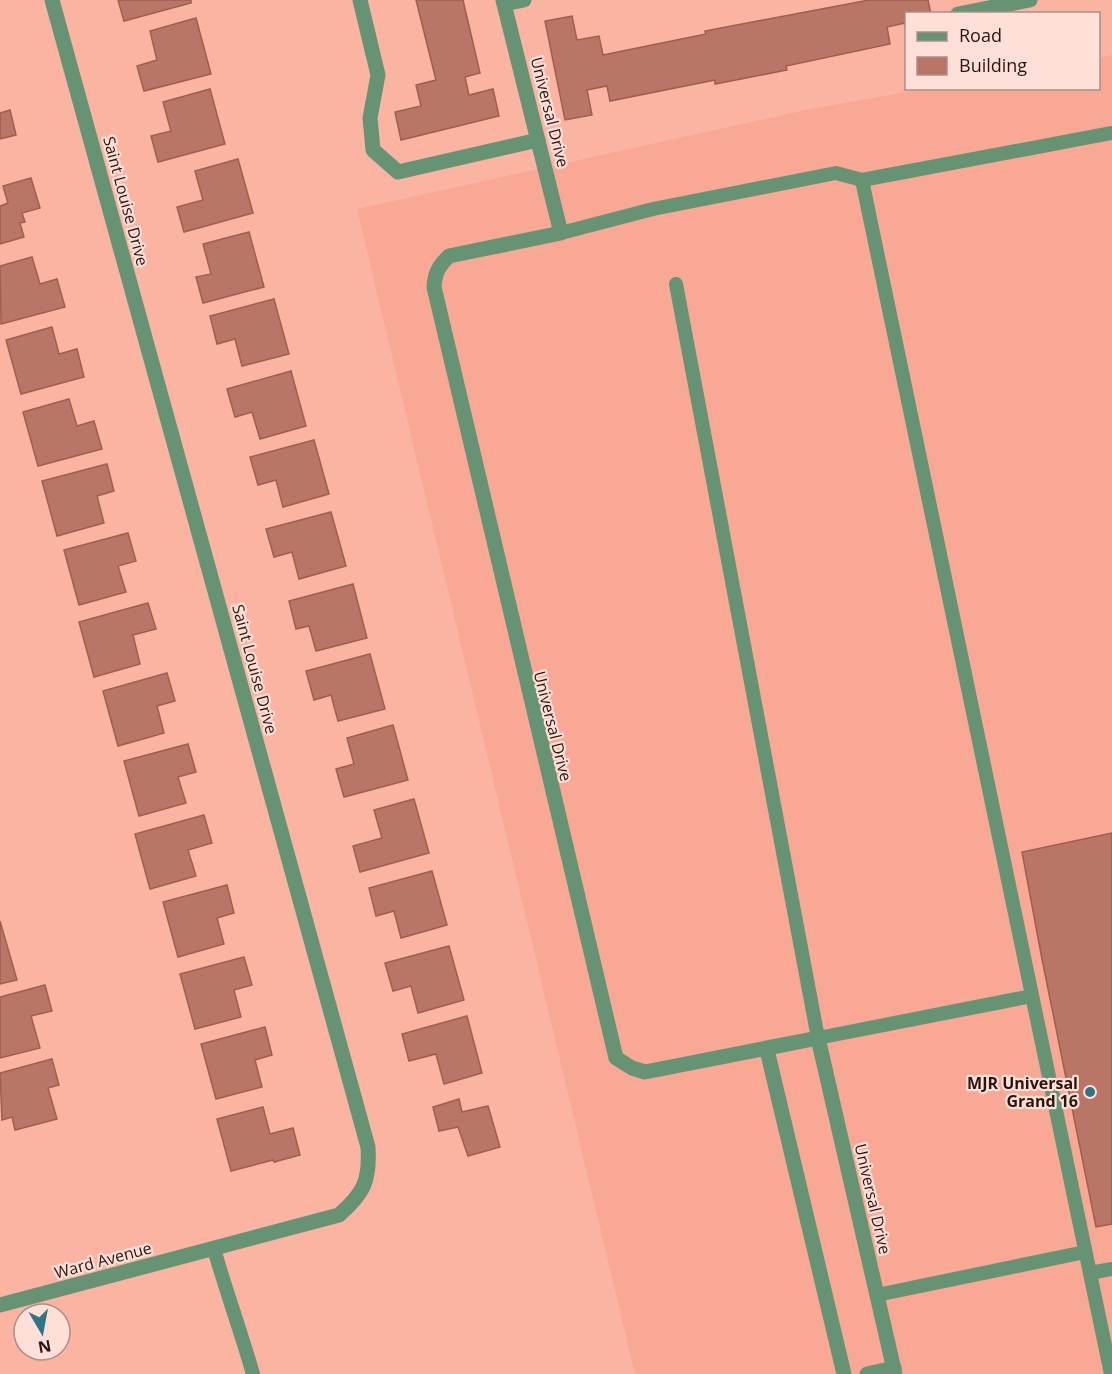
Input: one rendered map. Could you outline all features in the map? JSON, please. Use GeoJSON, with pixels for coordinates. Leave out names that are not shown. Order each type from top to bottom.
{"type":"FeatureCollection","features":[{"type":"Feature","properties":{"kind":"street","name":"Saint Louise Drive"},"geometry":{"type":"LineString","coordinates":[[52,0],[368,1147],[369,1168],[365,1186],[355,1201],[339,1215],[214,1249]]}},
{"type":"Feature","properties":{"kind":"street"},"geometry":{"type":"LineString","coordinates":[[360,0],[378,75],[370,118],[373,150],[398,172],[538,140]]}},
{"type":"Feature","properties":{"kind":"street"},"geometry":{"type":"LineString","coordinates":[[504,2],[524,0]]}},
{"type":"Feature","properties":{"kind":"street"},"geometry":{"type":"LineString","coordinates":[[967,12],[1030,0]]}},
{"type":"Feature","properties":{"kind":"street","name":"Universal Drive"},"geometry":{"type":"LineString","coordinates":[[504,2],[561,233],[449,256],[439,266],[435,275],[434,287],[616,1058],[632,1068],[645,1072],[818,1039],[895,1371],[867,1374]]}},
{"type":"Feature","properties":{"kind":"street"},"geometry":{"type":"LineString","coordinates":[[767,1050],[844,1374]]}},
{"type":"Feature","properties":{"kind":"street","name":"Ward Avenue"},"geometry":{"type":"LineString","coordinates":[[0,1305],[214,1249]]}},
{"type":"Feature","properties":{"kind":"lane"},"geometry":{"type":"LineString","coordinates":[[561,233],[653,209],[836,172],[862,180],[1112,133]]}},
{"type":"Feature","properties":{"kind":"lane"},"geometry":{"type":"LineString","coordinates":[[862,180],[1111,1374]]}},
{"type":"Feature","properties":{"kind":"lane"},"geometry":{"type":"LineString","coordinates":[[676,284],[818,1039],[1032,996]]}},
{"type":"Feature","properties":{"kind":"lane"},"geometry":{"type":"LineString","coordinates":[[214,1249],[253,1374]]}},
{"type":"Feature","properties":{"kind":"lane"},"geometry":{"type":"LineString","coordinates":[[877,1295],[1085,1252]]}},
{"type":"Feature","properties":{"kind":"lane"},"geometry":{"type":"LineString","coordinates":[[1090,1273],[1112,1269]]}},
{"type":"Feature","properties":{"kind":"shaded area"},"geometry":{"type":"Polygon","coordinates":[[[1112,55],[1112,1374],[635,1374],[357,209],[811,109],[918,90],[1100,90],[1100,58],[1112,55]]]}},
{"type":"Feature","properties":{"kind":"building"},"geometry":{"type":"Polygon","coordinates":[[[118,0],[191,0],[191,3],[124,21],[118,0]]]}},
{"type":"Feature","properties":{"kind":"building"},"geometry":{"type":"Polygon","coordinates":[[[416,0],[463,0],[480,73],[465,77],[469,95],[493,89],[499,116],[401,140],[395,112],[421,106],[416,85],[436,80],[416,0]]]}},
{"type":"Feature","properties":{"kind":"building"},"geometry":{"type":"Polygon","coordinates":[[[869,0],[928,0],[931,12],[905,12],[905,23],[887,27],[890,44],[786,66],[787,70],[715,84],[715,80],[610,101],[607,86],[587,90],[592,115],[565,120],[545,21],[572,16],[577,40],[599,36],[603,55],[706,34],[705,31],[869,0]]]}},
{"type":"Feature","properties":{"kind":"building"},"geometry":{"type":"Polygon","coordinates":[[[196,18],[211,74],[144,91],[137,66],[157,60],[150,31],[196,18]]]}},
{"type":"Feature","properties":{"kind":"building"},"geometry":{"type":"Polygon","coordinates":[[[210,89],[225,144],[158,162],[151,136],[171,131],[163,102],[210,89]]]}},
{"type":"Feature","properties":{"kind":"building"},"geometry":{"type":"Polygon","coordinates":[[[10,110],[16,135],[0,139],[0,113],[10,110]]]}},
{"type":"Feature","properties":{"kind":"building"},"geometry":{"type":"Polygon","coordinates":[[[238,159],[253,213],[184,232],[177,207],[203,200],[195,171],[238,159]]]}},
{"type":"Feature","properties":{"kind":"building"},"geometry":{"type":"Polygon","coordinates":[[[31,178],[40,208],[22,213],[25,222],[20,223],[24,237],[0,244],[0,206],[8,203],[3,186],[31,178]]]}},
{"type":"Feature","properties":{"kind":"building"},"geometry":{"type":"Polygon","coordinates":[[[249,232],[264,287],[203,303],[196,277],[211,274],[203,244],[249,232]]]}},
{"type":"Feature","properties":{"kind":"building"},"geometry":{"type":"Polygon","coordinates":[[[32,257],[40,284],[57,279],[65,307],[1,324],[0,266],[32,257]]]}},
{"type":"Feature","properties":{"kind":"building"},"geometry":{"type":"Polygon","coordinates":[[[274,299],[289,354],[242,366],[235,339],[217,344],[210,316],[274,299]]]}},
{"type":"Feature","properties":{"kind":"building"},"geometry":{"type":"Polygon","coordinates":[[[52,327],[59,354],[77,349],[84,377],[21,394],[6,340],[52,327]]]}},
{"type":"Feature","properties":{"kind":"building"},"geometry":{"type":"Polygon","coordinates":[[[291,371],[306,426],[260,439],[252,412],[235,417],[227,389],[291,371]]]}},
{"type":"Feature","properties":{"kind":"building"},"geometry":{"type":"Polygon","coordinates":[[[69,399],[77,426],[94,421],[102,449],[38,466],[23,412],[69,399]]]}},
{"type":"Feature","properties":{"kind":"building"},"geometry":{"type":"Polygon","coordinates":[[[314,440],[329,494],[283,507],[276,480],[258,485],[250,457],[314,440]]]}},
{"type":"Feature","properties":{"kind":"building"},"geometry":{"type":"Polygon","coordinates":[[[107,464],[114,491],[97,496],[104,523],[57,536],[42,481],[107,464]]]}},
{"type":"Feature","properties":{"kind":"building"},"geometry":{"type":"Polygon","coordinates":[[[331,512],[346,566],[299,579],[292,552],[274,557],[266,529],[331,512]]]}},
{"type":"Feature","properties":{"kind":"building"},"geometry":{"type":"Polygon","coordinates":[[[128,533],[136,561],[118,566],[126,592],[79,605],[64,550],[128,533]]]}},
{"type":"Feature","properties":{"kind":"building"},"geometry":{"type":"Polygon","coordinates":[[[353,584],[367,638],[316,651],[309,626],[296,629],[289,601],[353,584]]]}},
{"type":"Feature","properties":{"kind":"building"},"geometry":{"type":"Polygon","coordinates":[[[148,603],[156,629],[133,635],[140,664],[94,677],[79,622],[148,603]]]}},
{"type":"Feature","properties":{"kind":"building"},"geometry":{"type":"Polygon","coordinates":[[[370,654],[385,709],[338,721],[331,695],[314,700],[306,671],[370,654]]]}},
{"type":"Feature","properties":{"kind":"building"},"geometry":{"type":"Polygon","coordinates":[[[167,673],[175,701],[157,706],[164,733],[118,746],[103,691],[167,673]]]}},
{"type":"Feature","properties":{"kind":"building"},"geometry":{"type":"Polygon","coordinates":[[[393,725],[408,780],[344,797],[336,769],[354,764],[347,738],[393,725]]]}},
{"type":"Feature","properties":{"kind":"building"},"geometry":{"type":"Polygon","coordinates":[[[188,744],[196,772],[178,777],[186,803],[139,816],[124,761],[188,744]]]}},
{"type":"Feature","properties":{"kind":"building"},"geometry":{"type":"Polygon","coordinates":[[[414,799],[429,853],[360,872],[353,846],[382,838],[374,810],[414,799]]]}},
{"type":"Feature","properties":{"kind":"building"},"geometry":{"type":"Polygon","coordinates":[[[204,815],[212,843],[188,850],[196,876],[150,889],[135,834],[204,815]]]}},
{"type":"Feature","properties":{"kind":"building","name":"MJR Universal Grand 16"},"geometry":{"type":"Polygon","coordinates":[[[1112,833],[1112,1224],[1096,1227],[1022,852],[1112,833]]]}},
{"type":"Feature","properties":{"kind":"building"},"geometry":{"type":"Polygon","coordinates":[[[432,871],[447,925],[401,938],[394,911],[376,916],[369,888],[432,871]]]}},
{"type":"Feature","properties":{"kind":"building"},"geometry":{"type":"Polygon","coordinates":[[[227,885],[234,913],[217,918],[224,944],[178,957],[163,902],[227,885]]]}},
{"type":"Feature","properties":{"kind":"building"},"geometry":{"type":"Polygon","coordinates":[[[0,921],[17,980],[0,984],[0,921]]]}},
{"type":"Feature","properties":{"kind":"building"},"geometry":{"type":"Polygon","coordinates":[[[449,946],[464,1000],[418,1013],[411,986],[393,991],[385,963],[449,946]]]}},
{"type":"Feature","properties":{"kind":"building"},"geometry":{"type":"Polygon","coordinates":[[[244,957],[252,985],[234,990],[241,1017],[195,1029],[180,974],[244,957]]]}},
{"type":"Feature","properties":{"kind":"building"},"geometry":{"type":"Polygon","coordinates":[[[45,985],[52,1011],[31,1016],[40,1048],[0,1058],[0,997],[45,985]]]}},
{"type":"Feature","properties":{"kind":"building"},"geometry":{"type":"Polygon","coordinates":[[[467,1016],[482,1073],[444,1084],[436,1054],[409,1061],[402,1034],[467,1016]]]}},
{"type":"Feature","properties":{"kind":"building"},"geometry":{"type":"Polygon","coordinates":[[[265,1027],[272,1055],[255,1060],[262,1087],[216,1099],[201,1044],[265,1027]]]}},
{"type":"Feature","properties":{"kind":"building"},"geometry":{"type":"Polygon","coordinates":[[[52,1059],[59,1085],[48,1088],[57,1119],[15,1130],[12,1117],[2,1120],[0,1073],[52,1059]]]}},
{"type":"Feature","properties":{"kind":"building"},"geometry":{"type":"Polygon","coordinates":[[[459,1099],[462,1112],[488,1106],[500,1147],[468,1156],[458,1127],[439,1131],[433,1107],[459,1099]]]}},
{"type":"Feature","properties":{"kind":"building"},"geometry":{"type":"Polygon","coordinates":[[[263,1107],[270,1134],[293,1128],[300,1155],[231,1171],[217,1119],[263,1107]]]}},
{"type":"Feature","properties":{"kind":"place","name":"MJR Universal Grand 16"},"geometry":{"type":"Point","coordinates":[1090,1092]}}]}
